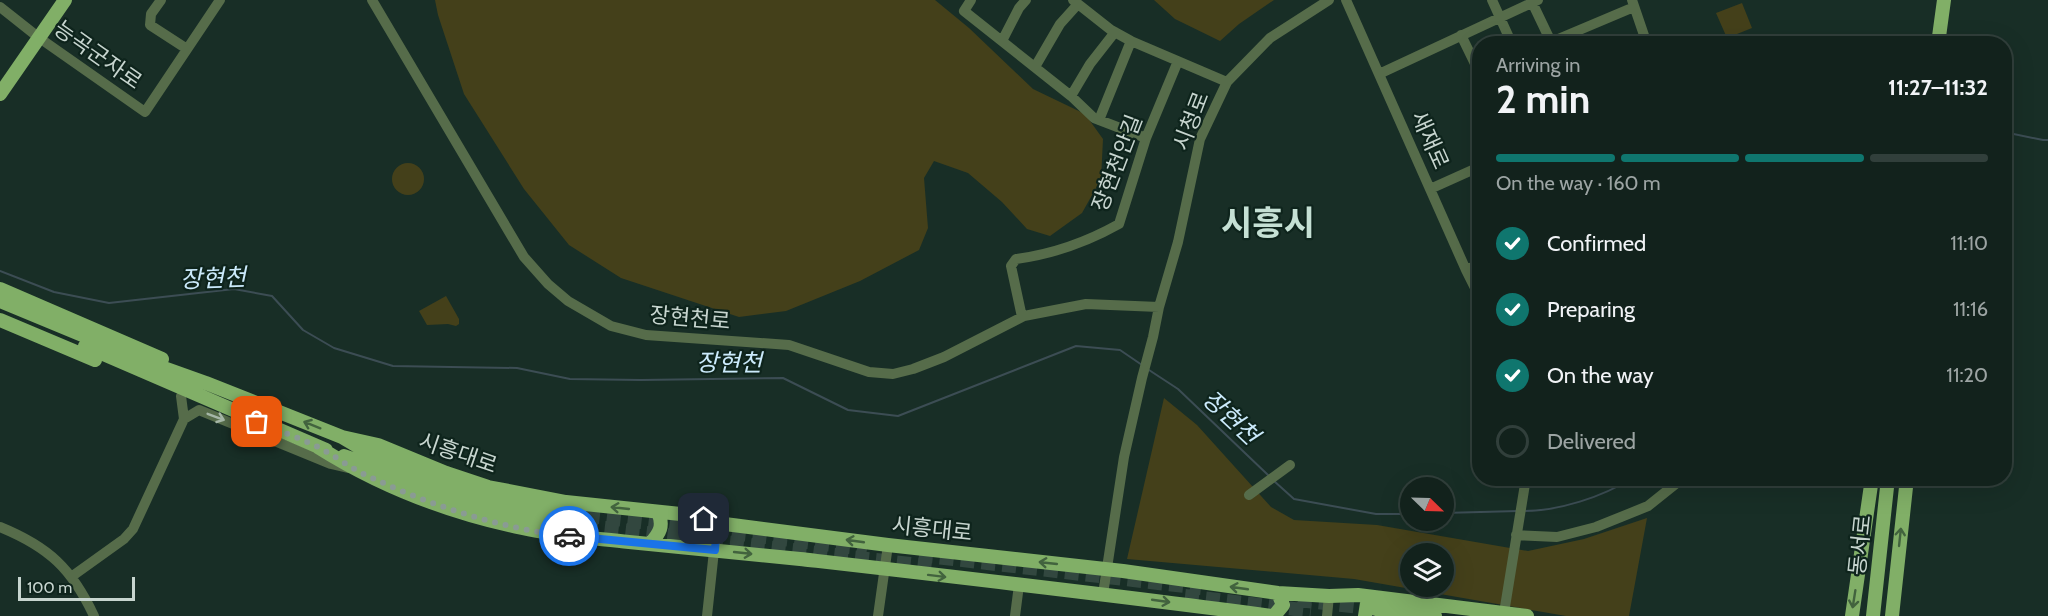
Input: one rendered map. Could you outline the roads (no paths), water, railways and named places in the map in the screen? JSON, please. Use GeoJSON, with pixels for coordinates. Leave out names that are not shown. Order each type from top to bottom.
{"type":"FeatureCollection","features":[{"type":"Feature","properties":{"kind":"main road"},"geometry":{"type":"LineString","coordinates":[[0,94],[64,0]]}},
{"type":"Feature","properties":{"kind":"main road"},"geometry":{"type":"LineString","coordinates":[[1939,36],[1944,0]]}},
{"type":"Feature","properties":{"kind":"main road","name":"시흥대로"},"geometry":{"type":"LineString","coordinates":[[0,289],[159,357],[206,383]]}},
{"type":"Feature","properties":{"kind":"main road","name":"시흥대로"},"geometry":{"type":"LineString","coordinates":[[0,301],[150,363],[342,437],[374,456],[452,486],[564,518],[528,518],[448,495],[318,447],[0,310]]}},
{"type":"Feature","properties":{"kind":"main road","name":"시흥대로"},"geometry":{"type":"LineString","coordinates":[[0,320],[181,396],[216,404]]}},
{"type":"Feature","properties":{"kind":"main road","name":"시흥대로"},"geometry":{"type":"LineString","coordinates":[[342,437],[378,445],[446,473],[488,487],[566,502],[690,515],[717,523],[888,545],[1107,569],[1278,593],[1358,595],[1372,607],[1435,616]]}},
{"type":"Feature","properties":{"kind":"main road","name":"시흥대로"},"geometry":{"type":"LineString","coordinates":[[318,447],[352,469],[431,502],[477,517],[559,535],[715,550],[1103,594],[1189,610],[1273,616]]}},
{"type":"Feature","properties":{"kind":"main road"},"geometry":{"type":"LineString","coordinates":[[1852,616],[1871,486]]}},
{"type":"Feature","properties":{"kind":"main road","name":"동서로"},"geometry":{"type":"LineString","coordinates":[[1874,616],[1887,486]]}},
{"type":"Feature","properties":{"kind":"main road"},"geometry":{"type":"LineString","coordinates":[[1892,616],[1906,486]]}},
{"type":"Feature","properties":{"kind":"main road"},"geometry":{"type":"LineString","coordinates":[[650,544],[661,530],[662,521],[658,512]]}},
{"type":"Feature","properties":{"kind":"main road"},"geometry":{"type":"LineString","coordinates":[[1273,616],[1283,605],[1278,593]]}},
{"type":"Feature","properties":{"kind":"main road","name":"시흥대로"},"geometry":{"type":"LineString","coordinates":[[1372,607],[1527,616]]}},
{"type":"Feature","properties":{"kind":"street"},"geometry":{"type":"LineString","coordinates":[[161,0],[151,14],[150,26],[187,49],[220,0]]}},
{"type":"Feature","properties":{"kind":"street","name":"장현천로"},"geometry":{"type":"LineString","coordinates":[[372,0],[524,257],[548,284],[568,301],[611,326],[646,335],[789,345],[869,372],[893,374],[944,357],[1022,317],[1086,304],[1159,307]]}},
{"type":"Feature","properties":{"kind":"street"},"geometry":{"type":"LineString","coordinates":[[971,0],[964,11],[1071,96],[1094,118],[1146,138]]}},
{"type":"Feature","properties":{"kind":"street"},"geometry":{"type":"LineString","coordinates":[[1002,40],[1019,8],[1026,0]]}},
{"type":"Feature","properties":{"kind":"street","name":"시청로"},"geometry":{"type":"LineString","coordinates":[[1103,594],[1124,457],[1154,337],[1159,307],[1178,242],[1200,139],[1227,82],[1270,38],[1329,0]]}},
{"type":"Feature","properties":{"kind":"street","name":"새재로"},"geometry":{"type":"LineString","coordinates":[[1346,0],[1472,282]]}},
{"type":"Feature","properties":{"kind":"street"},"geometry":{"type":"LineString","coordinates":[[1492,0],[1508,36]]}},
{"type":"Feature","properties":{"kind":"street"},"geometry":{"type":"LineString","coordinates":[[1379,74],[1534,1],[1549,36]]}},
{"type":"Feature","properties":{"kind":"street"},"geometry":{"type":"LineString","coordinates":[[1035,67],[1075,2],[1131,41],[1227,82]]}},
{"type":"Feature","properties":{"kind":"street"},"geometry":{"type":"LineString","coordinates":[[1567,36],[1633,4],[1644,36]]}},
{"type":"Feature","properties":{"kind":"street","name":"능곡군자로"},"geometry":{"type":"LineString","coordinates":[[0,8],[145,112],[187,49]]}},
{"type":"Feature","properties":{"kind":"street"},"geometry":{"type":"LineString","coordinates":[[1071,96],[1090,64],[1115,32]]}},
{"type":"Feature","properties":{"kind":"street"},"geometry":{"type":"LineString","coordinates":[[1461,34],[1472,57]]}},
{"type":"Feature","properties":{"kind":"street"},"geometry":{"type":"LineString","coordinates":[[1099,120],[1131,41]]}},
{"type":"Feature","properties":{"kind":"street","name":"장현천안길"},"geometry":{"type":"LineString","coordinates":[[1022,317],[1011,267],[1016,260],[1067,248],[1119,224],[1146,138],[1178,61]]}},
{"type":"Feature","properties":{"kind":"street"},"geometry":{"type":"LineString","coordinates":[[1430,189],[1472,170]]}},
{"type":"Feature","properties":{"kind":"street"},"geometry":{"type":"LineString","coordinates":[[1466,270],[1472,267]]}},
{"type":"Feature","properties":{"kind":"street"},"geometry":{"type":"LineString","coordinates":[[71,577],[124,539],[133,529],[184,419],[181,396]]}},
{"type":"Feature","properties":{"kind":"street"},"geometry":{"type":"LineString","coordinates":[[184,419],[199,410],[331,465],[352,469]]}},
{"type":"Feature","properties":{"kind":"street"},"geometry":{"type":"LineString","coordinates":[[1249,495],[1290,465]]}},
{"type":"Feature","properties":{"kind":"street"},"geometry":{"type":"LineString","coordinates":[[1504,613],[1525,486]]}},
{"type":"Feature","properties":{"kind":"street"},"geometry":{"type":"LineString","coordinates":[[1517,530],[1557,537],[1596,527],[1648,506],[1673,486]]}},
{"type":"Feature","properties":{"kind":"street"},"geometry":{"type":"LineString","coordinates":[[706,616],[717,523]]}},
{"type":"Feature","properties":{"kind":"street"},"geometry":{"type":"LineString","coordinates":[[0,527],[53,556],[81,588],[94,616]]}},
{"type":"Feature","properties":{"kind":"street"},"geometry":{"type":"LineString","coordinates":[[878,616],[888,545]]}},
{"type":"Feature","properties":{"kind":"street"},"geometry":{"type":"LineString","coordinates":[[1015,616],[1019,585]]}},
{"type":"Feature","properties":{"kind":"street"},"geometry":{"type":"LineString","coordinates":[[1327,616],[1329,596]]}},
{"type":"Feature","properties":{"kind":"waterway","name":"장현천"},"geometry":{"type":"LineString","coordinates":[[2012,134],[2048,140]]}},
{"type":"Feature","properties":{"kind":"waterway","name":"장현천"},"geometry":{"type":"LineString","coordinates":[[0,271],[54,292],[109,303],[234,289],[272,296],[303,330],[334,348],[393,366],[517,368],[570,379],[783,378],[848,410],[898,416],[1076,346],[1120,350],[1142,365]]}},
{"type":"Feature","properties":{"kind":"waterway","name":"장현천"},"geometry":{"type":"LineString","coordinates":[[1149,370],[1178,389],[1268,475]]}},
{"type":"Feature","properties":{"kind":"waterway","name":"장현천"},"geometry":{"type":"LineString","coordinates":[[1274,481],[1294,499],[1376,514],[1400,514]]}},
{"type":"Feature","properties":{"kind":"waterway","name":"장현천"},"geometry":{"type":"LineString","coordinates":[[1524,511],[1565,506],[1594,497],[1618,486]]}},
{"type":"Feature","properties":{"kind":"waterway","name":"장현천"},"geometry":{"type":"LineString","coordinates":[[1454,513],[1518,511]]}},
{"type":"Feature","properties":{"kind":"tunnel"},"geometry":{"type":"LineString","coordinates":[[565,513],[867,549]]}},
{"type":"Feature","properties":{"kind":"tunnel"},"geometry":{"type":"LineString","coordinates":[[563,523],[936,567]]}},
{"type":"Feature","properties":{"kind":"tunnel"},"geometry":{"type":"LineString","coordinates":[[919,555],[1201,588]]}},
{"type":"Feature","properties":{"kind":"tunnel"},"geometry":{"type":"LineString","coordinates":[[1185,596],[1311,611]]}},
{"type":"Feature","properties":{"kind":"tunnel"},"geometry":{"type":"LineString","coordinates":[[1298,600],[1376,609]]}},
{"type":"Feature","properties":{"kind":"district","name":"시흥시"},"geometry":{"type":"Point","coordinates":[1268,223]}}]}
